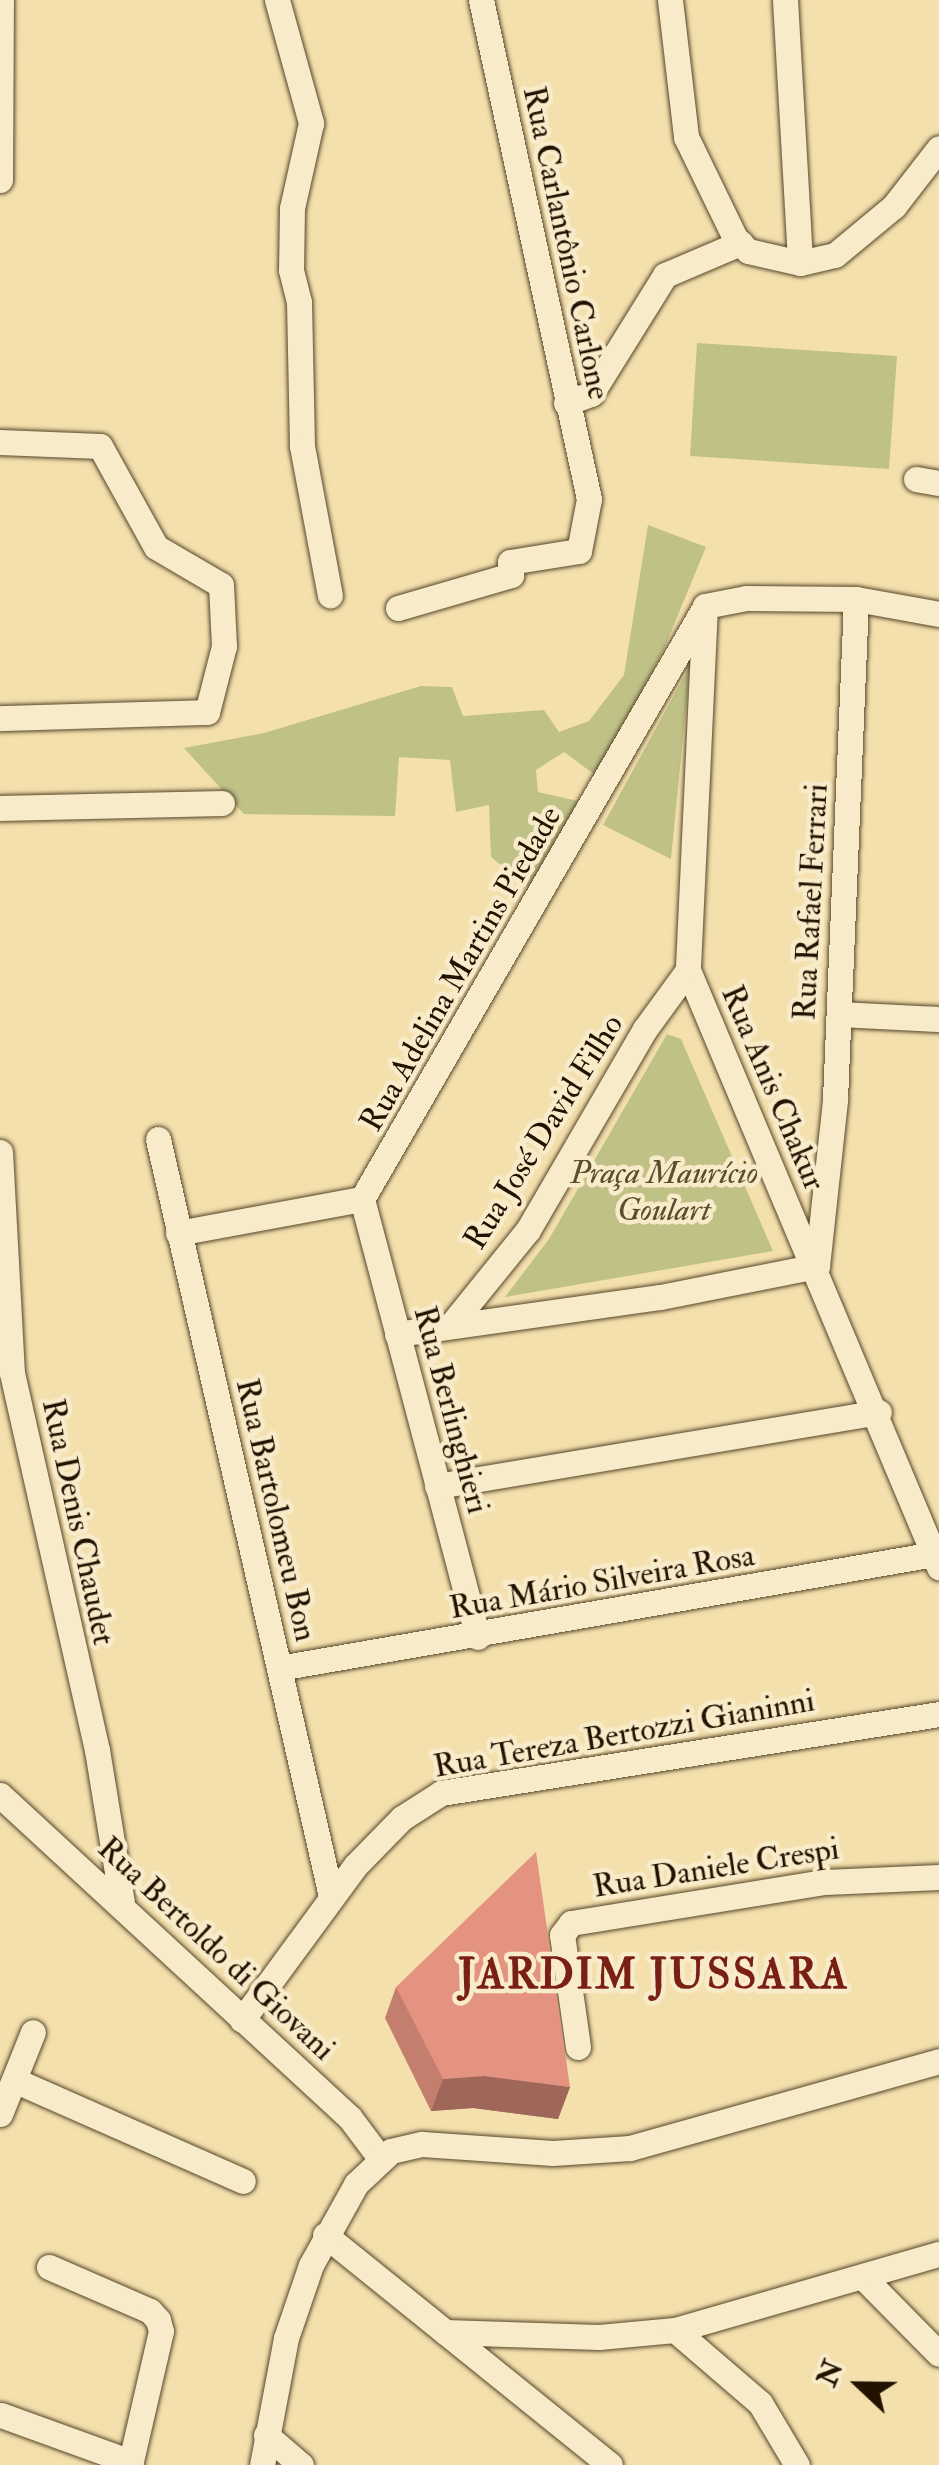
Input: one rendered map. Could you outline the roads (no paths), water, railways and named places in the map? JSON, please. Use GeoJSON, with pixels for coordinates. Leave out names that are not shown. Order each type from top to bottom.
{"type":"FeatureCollection","features":[{"type":"Feature","properties":{"kind":"street"},"geometry":{"type":"LineString","coordinates":[[0,180],[1,0]]}},
{"type":"Feature","properties":{"kind":"street"},"geometry":{"type":"LineString","coordinates":[[277,0],[311,123],[290,239],[299,302],[302,446],[330,596]]}},
{"type":"Feature","properties":{"kind":"street","name":"Rua Carlantônio Carlone"},"geometry":{"type":"LineString","coordinates":[[398,608],[511,575],[510,562],[579,551],[588,499],[481,0]]}},
{"type":"Feature","properties":{"kind":"street"},"geometry":{"type":"LineString","coordinates":[[670,0],[686,138],[740,243],[774,260],[800,263],[836,255],[864,235],[939,148]]}},
{"type":"Feature","properties":{"kind":"street"},"geometry":{"type":"LineString","coordinates":[[785,0],[800,263]]}},
{"type":"Feature","properties":{"kind":"street"},"geometry":{"type":"LineString","coordinates":[[566,402],[591,394],[665,275],[740,243]]}},
{"type":"Feature","properties":{"kind":"street"},"geometry":{"type":"LineString","coordinates":[[0,442],[100,446],[156,546],[221,585],[224,646],[207,712],[0,718]]}},
{"type":"Feature","properties":{"kind":"street"},"geometry":{"type":"LineString","coordinates":[[706,606],[746,598],[856,599],[939,614]]}},
{"type":"Feature","properties":{"kind":"street","name":"Rua Rafael Ferrari"},"geometry":{"type":"LineString","coordinates":[[817,1266],[838,1014],[856,599]]}},
{"type":"Feature","properties":{"kind":"street","name":"Rua Anis Chakur"},"geometry":{"type":"LineString","coordinates":[[706,606],[688,970],[743,1111],[817,1266],[879,1412],[936,1561]]}},
{"type":"Feature","properties":{"kind":"street","name":"Rua Adelina Martins Piedade"},"geometry":{"type":"LineString","coordinates":[[362,1199],[706,606]]}},
{"type":"Feature","properties":{"kind":"street"},"geometry":{"type":"LineString","coordinates":[[0,808],[222,802]]}},
{"type":"Feature","properties":{"kind":"street","name":"Rua José David Filho"},"geometry":{"type":"LineString","coordinates":[[451,1325],[528,1230],[646,1029],[688,970]]}},
{"type":"Feature","properties":{"kind":"street"},"geometry":{"type":"LineString","coordinates":[[838,1014],[939,1019]]}},
{"type":"Feature","properties":{"kind":"street","name":"Rua Bartolomeu Bon"},"geometry":{"type":"LineString","coordinates":[[158,1139],[331,1896]]}},
{"type":"Feature","properties":{"kind":"street","name":"Rua Denis Chaudet"},"geometry":{"type":"LineString","coordinates":[[0,1152],[12,1372],[97,1750],[122,1902]]}},
{"type":"Feature","properties":{"kind":"street"},"geometry":{"type":"LineString","coordinates":[[178,1233],[362,1199]]}},
{"type":"Feature","properties":{"kind":"street","name":"Rua Berlinghieri"},"geometry":{"type":"LineString","coordinates":[[362,1199],[478,1636]]}},
{"type":"Feature","properties":{"kind":"street"},"geometry":{"type":"LineString","coordinates":[[397,1334],[660,1296],[817,1266]]}},
{"type":"Feature","properties":{"kind":"street"},"geometry":{"type":"LineString","coordinates":[[436,1486],[879,1412]]}},
{"type":"Feature","properties":{"kind":"street","name":"Rua Mário Silveira Rosa"},"geometry":{"type":"LineString","coordinates":[[279,1668],[936,1561]]}},
{"type":"Feature","properties":{"kind":"street","name":"Rua Tereza Bertozzi Gianinni"},"geometry":{"type":"LineString","coordinates":[[242,2020],[331,1896],[402,1818],[441,1793],[939,1714]]}},
{"type":"Feature","properties":{"kind":"street","name":"Rua Bertoldo di Giovani"},"geometry":{"type":"LineString","coordinates":[[0,1795],[122,1902],[242,2020],[350,2118],[380,2158]]}},
{"type":"Feature","properties":{"kind":"street","name":"Rua Daniele Crespi"},"geometry":{"type":"LineString","coordinates":[[578,2047],[562,1935],[570,1923],[825,1882],[939,1877]]}},
{"type":"Feature","properties":{"kind":"street"},"geometry":{"type":"LineString","coordinates":[[0,2114],[32,2032]]}},
{"type":"Feature","properties":{"kind":"street"},"geometry":{"type":"LineString","coordinates":[[262,2465],[290,2325],[325,2235],[380,2158],[422,2144],[554,2153],[630,2148],[939,2061]]}},
{"type":"Feature","properties":{"kind":"street"},"geometry":{"type":"LineString","coordinates":[[14,2080],[243,2181]]}},
{"type":"Feature","properties":{"kind":"street"},"geometry":{"type":"LineString","coordinates":[[325,2235],[610,2465]]}},
{"type":"Feature","properties":{"kind":"street"},"geometry":{"type":"LineString","coordinates":[[445,2332],[600,2337],[675,2330],[939,2254]]}},
{"type":"Feature","properties":{"kind":"street"},"geometry":{"type":"LineString","coordinates":[[1,2415],[130,2464],[158,2320],[150,2311],[49,2267]]}},
{"type":"Feature","properties":{"kind":"street"},"geometry":{"type":"LineString","coordinates":[[865,2278],[939,2354]]}},
{"type":"Feature","properties":{"kind":"street"},"geometry":{"type":"LineString","coordinates":[[675,2330],[760,2403],[797,2465]]}},
{"type":"Feature","properties":{"kind":"street"},"geometry":{"type":"LineString","coordinates":[[266,2435],[301,2465]]}},
{"type":"Feature","properties":{"kind":"district","name":"JARDIM JUSSARA"},"geometry":{"type":"Point","coordinates":[654,1975]}},
{"type":"Feature","properties":{"kind":"park label","name":"Praça Maurício Goulart"},"geometry":{"type":"Point","coordinates":[664,1192]}}]}
